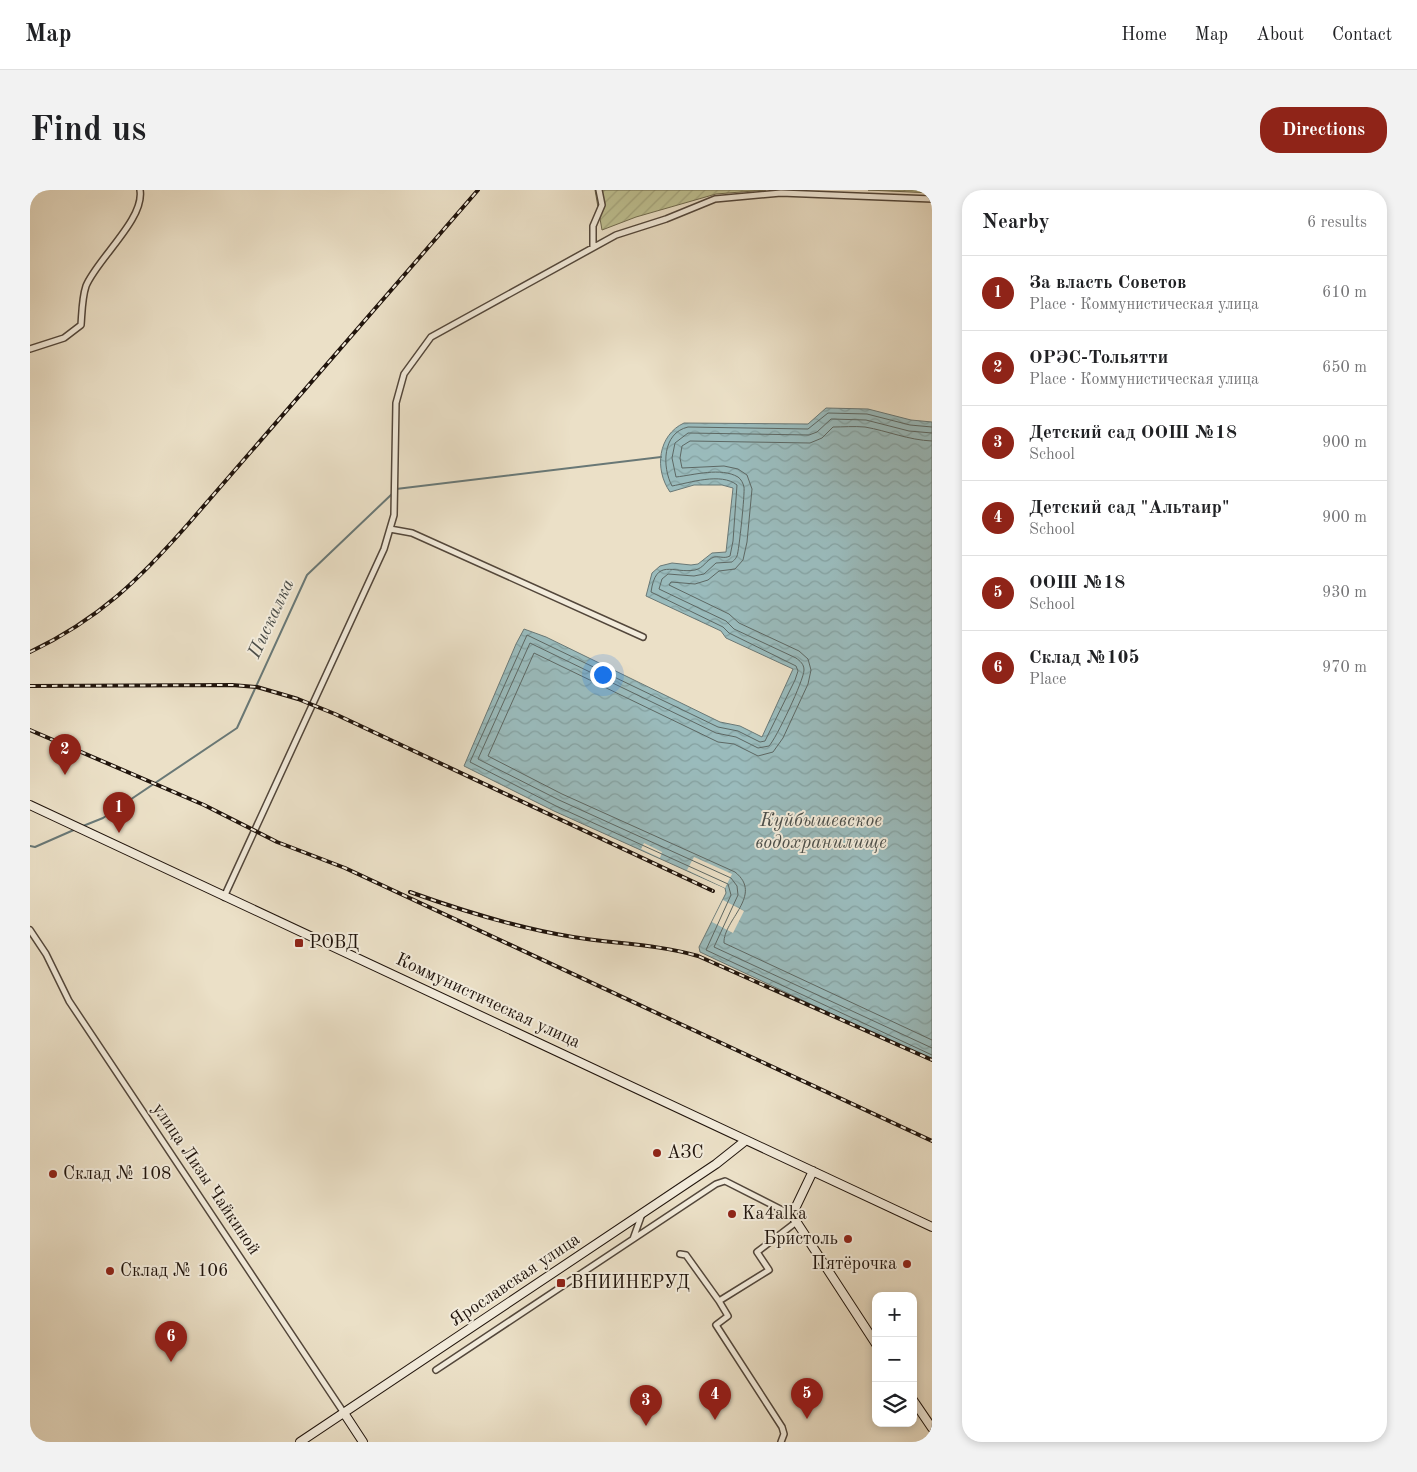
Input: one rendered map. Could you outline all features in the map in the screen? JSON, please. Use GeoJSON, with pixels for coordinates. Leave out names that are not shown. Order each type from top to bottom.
{"type":"FeatureCollection","features":[{"type":"Feature","properties":{"kind":"main road","name":"Коммунистическая улица"},"geometry":{"type":"LineString","coordinates":[[30,806],[386,970],[745,1141],[932,1227]]}},
{"type":"Feature","properties":{"kind":"main road","name":"Ярославская улица"},"geometry":{"type":"LineString","coordinates":[[300,1442],[716,1164],[745,1141]]}},
{"type":"Feature","properties":{"kind":"main road"},"geometry":{"type":"LineString","coordinates":[[813,1171],[794,1219],[872,1338]]}},
{"type":"Feature","properties":{"kind":"main road"},"geometry":{"type":"LineString","coordinates":[[917,1406],[932,1428]]}},
{"type":"Feature","properties":{"kind":"main road","name":"улица Лизы Чайкиной"},"geometry":{"type":"LineString","coordinates":[[344,1413],[363,1442]]}},
{"type":"Feature","properties":{"kind":"street"},"geometry":{"type":"LineString","coordinates":[[30,349],[64,338],[81,325],[87,285],[132,218],[142,200],[140,190]]}},
{"type":"Feature","properties":{"kind":"street"},"geometry":{"type":"LineString","coordinates":[[593,247],[593,226],[602,205],[598,190]]}},
{"type":"Feature","properties":{"kind":"street"},"geometry":{"type":"LineString","coordinates":[[224,897],[289,750],[327,674],[384,549],[394,516],[396,402],[404,374],[431,338],[593,247],[616,236],[666,219],[715,199],[781,193],[932,198]]}},
{"type":"Feature","properties":{"kind":"street"},"geometry":{"type":"LineString","coordinates":[[390,530],[412,533],[643,637]]}},
{"type":"Feature","properties":{"kind":"street","name":"улица Лизы Чайкиной"},"geometry":{"type":"LineString","coordinates":[[30,930],[46,954],[69,1001],[344,1413]]}},
{"type":"Feature","properties":{"kind":"street"},"geometry":{"type":"LineString","coordinates":[[436,1370],[716,1184],[725,1181],[794,1219],[757,1252],[769,1270],[719,1301]]}},
{"type":"Feature","properties":{"kind":"street"},"geometry":{"type":"LineString","coordinates":[[633,1239],[642,1214]]}},
{"type":"Feature","properties":{"kind":"street"},"geometry":{"type":"LineString","coordinates":[[680,1254],[686,1255],[728,1316],[716,1325],[782,1427],[784,1434],[782,1442]]}},
{"type":"Feature","properties":{"kind":"green space"},"geometry":{"type":"Polygon","coordinates":[[[595,190],[766,190],[716,194],[636,217],[602,230],[595,190]]]}},
{"type":"Feature","properties":{"kind":"green space"},"geometry":{"type":"Polygon","coordinates":[[[868,190],[932,190],[932,193],[868,190]]]}},
{"type":"Feature","properties":{"kind":"water","name":"Куйбышевское водохранилище"},"geometry":{"type":"Polygon","coordinates":[[[826,408],[868,409],[911,420],[932,422],[932,1061],[700,952],[699,947],[726,893],[725,888],[554,811],[464,766],[524,629],[546,637],[720,722],[740,726],[762,737],[793,669],[726,638],[721,631],[646,596],[652,573],[660,566],[672,563],[698,564],[712,553],[726,552],[733,488],[722,485],[694,485],[670,492],[662,473],[661,453],[664,444],[675,428],[684,423],[808,424],[826,408]]]}},
{"type":"Feature","properties":{"kind":"pier"},"geometry":{"type":"Polygon","coordinates":[[[644,843],[662,852],[660,858],[641,849],[644,843]]]}},
{"type":"Feature","properties":{"kind":"pier"},"geometry":{"type":"Polygon","coordinates":[[[694,857],[732,874],[725,888],[687,870],[694,857]]]}},
{"type":"Feature","properties":{"kind":"pier"},"geometry":{"type":"Polygon","coordinates":[[[723,900],[744,911],[733,933],[712,922],[723,900]]]}},
{"type":"Feature","properties":{"kind":"waterway","name":"Пискалка"},"geometry":{"type":"LineString","coordinates":[[396,489],[661,457]]}},
{"type":"Feature","properties":{"kind":"waterway","name":"Пискалка"},"geometry":{"type":"LineString","coordinates":[[83,826],[103,818],[237,728],[307,575],[393,493]]}},
{"type":"Feature","properties":{"kind":"waterway","name":"Пискалка"},"geometry":{"type":"LineString","coordinates":[[30,846],[35,847],[76,829]]}},
{"type":"Feature","properties":{"kind":"railway"},"geometry":{"type":"LineString","coordinates":[[30,652],[77,626],[97,612],[153,563],[478,190]]}},
{"type":"Feature","properties":{"kind":"railway"},"geometry":{"type":"LineString","coordinates":[[30,686],[232,685],[257,687],[298,699],[335,714],[713,891]]}},
{"type":"Feature","properties":{"kind":"railway"},"geometry":{"type":"LineString","coordinates":[[30,730],[204,805],[277,842],[345,868],[932,1141]]}},
{"type":"Feature","properties":{"kind":"railway"},"geometry":{"type":"LineString","coordinates":[[410,892],[470,912],[531,929],[667,949],[698,956],[932,1060]]}},
{"type":"Feature","properties":{"kind":"place","name":"ОРЭС-Тольятти"},"geometry":{"type":"Point","coordinates":[65,775]}},
{"type":"Feature","properties":{"kind":"place","name":"За власть Советов"},"geometry":{"type":"Point","coordinates":[119,833]}},
{"type":"Feature","properties":{"kind":"place","name":"РОВД"},"geometry":{"type":"Point","coordinates":[299,943]}},
{"type":"Feature","properties":{"kind":"place","name":"АЗС"},"geometry":{"type":"Point","coordinates":[657,1153]}},
{"type":"Feature","properties":{"kind":"place","name":"Склад № 108"},"geometry":{"type":"Point","coordinates":[53,1174]}},
{"type":"Feature","properties":{"kind":"place","name":"Ka4alka"},"geometry":{"type":"Point","coordinates":[732,1214]}},
{"type":"Feature","properties":{"kind":"place","name":"Бристоль"},"geometry":{"type":"Point","coordinates":[848,1239]}},
{"type":"Feature","properties":{"kind":"place","name":"Пятёрочка"},"geometry":{"type":"Point","coordinates":[907,1264]}},
{"type":"Feature","properties":{"kind":"place","name":"Склад № 106"},"geometry":{"type":"Point","coordinates":[110,1271]}},
{"type":"Feature","properties":{"kind":"place","name":"ВНИИНЕРУД"},"geometry":{"type":"Point","coordinates":[561,1283]}},
{"type":"Feature","properties":{"kind":"place","name":"Склад №105"},"geometry":{"type":"Point","coordinates":[171,1362]}},
{"type":"Feature","properties":{"kind":"place","name":"ООШ №18"},"geometry":{"type":"Point","coordinates":[807,1419]}},
{"type":"Feature","properties":{"kind":"place","name":"Детский сад \"Альтаир\""},"geometry":{"type":"Point","coordinates":[715,1420]}},
{"type":"Feature","properties":{"kind":"place","name":"Детский сад ООШ №18"},"geometry":{"type":"Point","coordinates":[646,1426]}}]}
